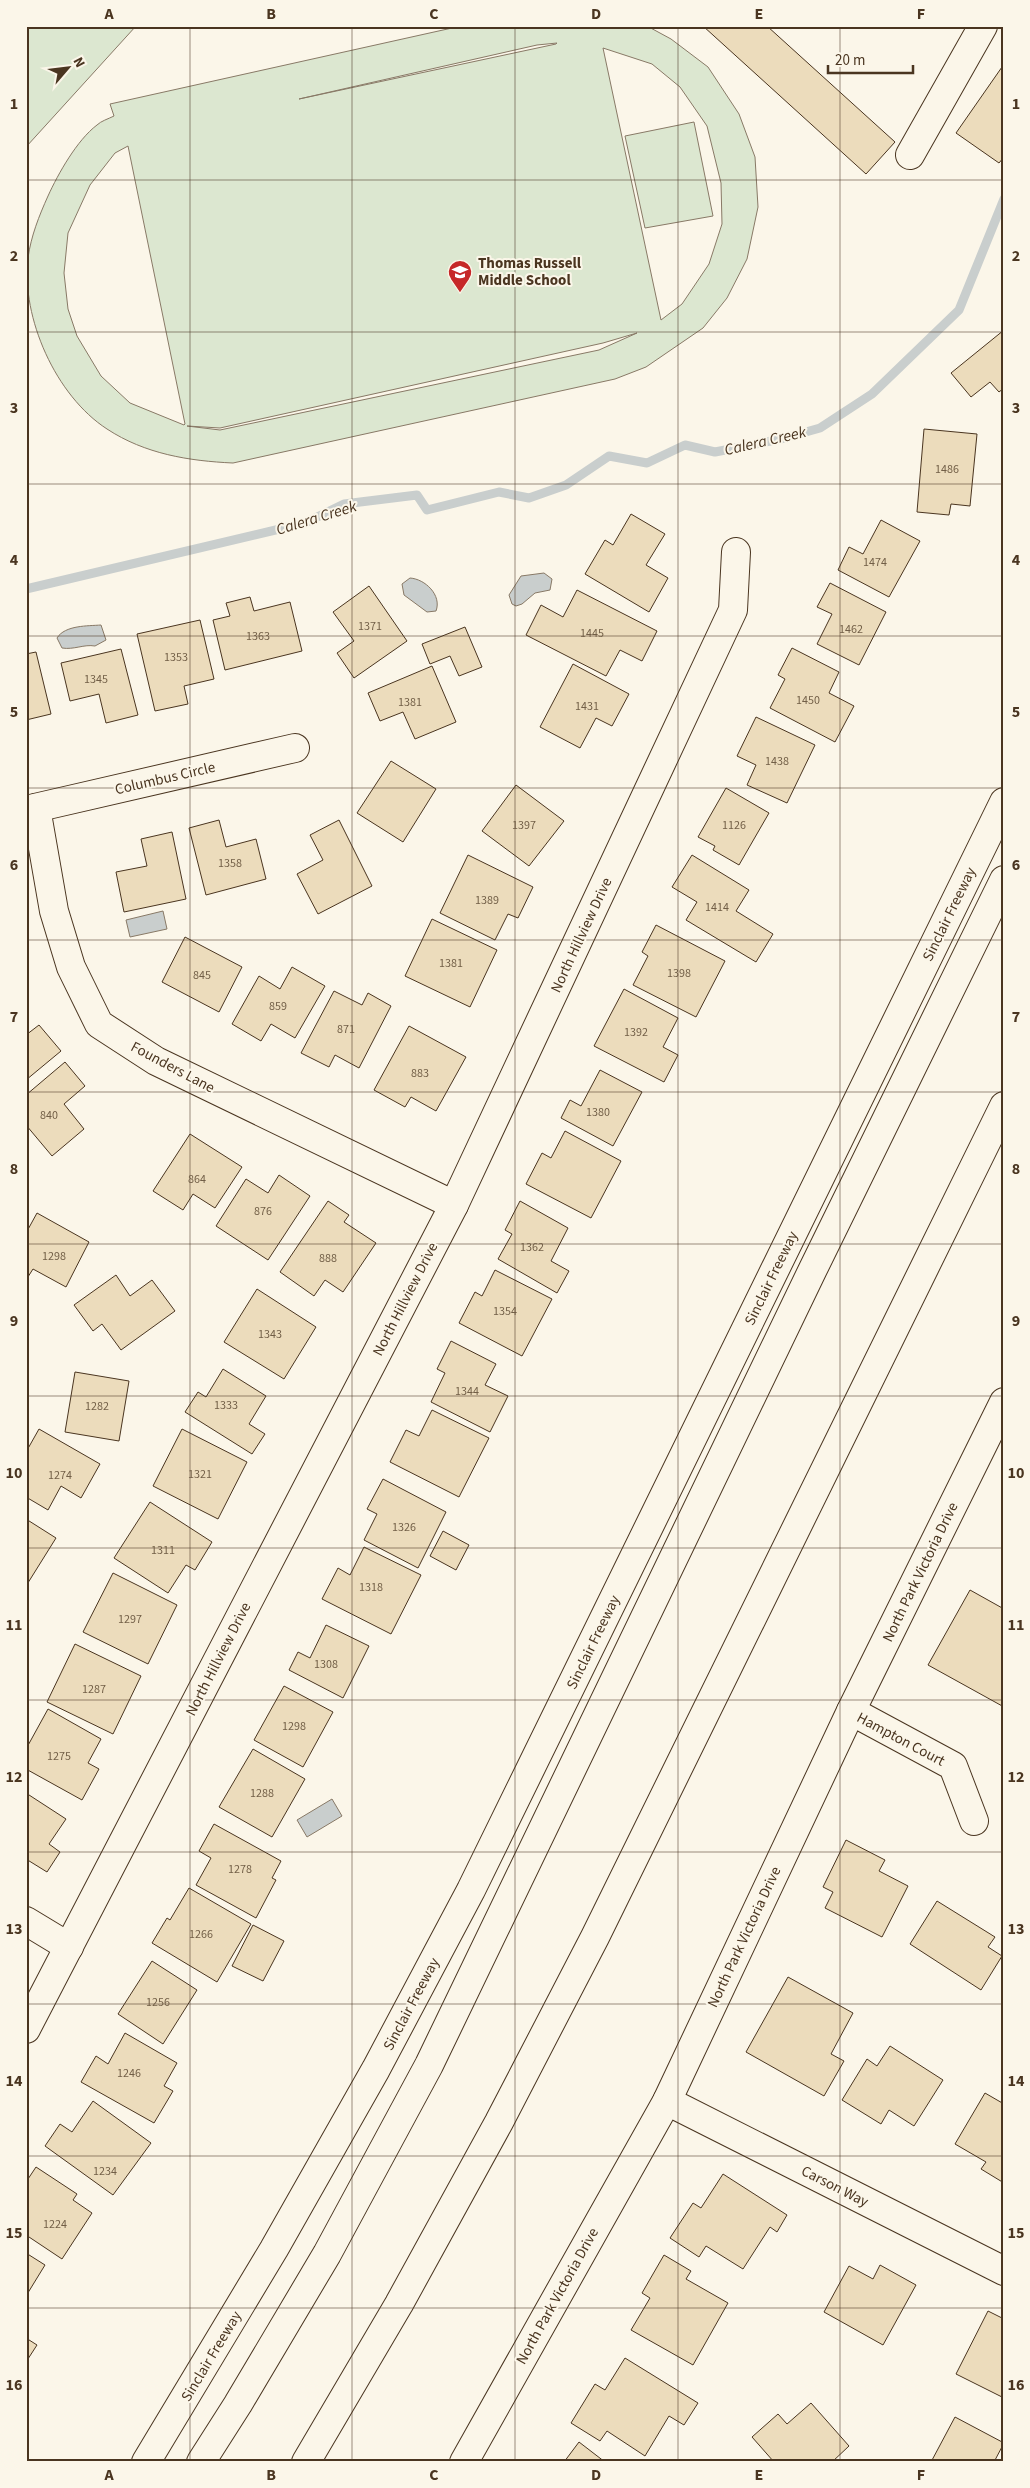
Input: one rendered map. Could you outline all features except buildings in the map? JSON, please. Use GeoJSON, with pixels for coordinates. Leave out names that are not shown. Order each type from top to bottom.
{"type":"FeatureCollection","features":[{"type":"Feature","properties":{"kind":"main road"},"geometry":{"type":"LineString","coordinates":[[910,155],[983,26]]}},
{"type":"Feature","properties":{"kind":"main road","name":"North Hillview Drive"},"geometry":{"type":"LineString","coordinates":[[26,2028],[454,1204],[733,610],[736,552]]}},
{"type":"Feature","properties":{"kind":"main road","name":"Columbus Circle"},"geometry":{"type":"LineString","coordinates":[[31,809],[295,748]]}},
{"type":"Feature","properties":{"kind":"main road","name":"Sinclair Freeway"},"geometry":{"type":"LineString","coordinates":[[146,2462],[274,2249],[376,2069],[471,1890],[1004,802]]}},
{"type":"Feature","properties":{"kind":"main road","name":"Founders Lane"},"geometry":{"type":"LineString","coordinates":[[31,809],[54,911],[71,967],[99,1024],[156,1061],[454,1204]]}},
{"type":"Feature","properties":{"kind":"main road"},"geometry":{"type":"LineString","coordinates":[[201,2462],[238,2404],[327,2254],[429,2065],[808,1278],[1004,880]]}},
{"type":"Feature","properties":{"kind":"main road"},"geometry":{"type":"LineString","coordinates":[[306,2462],[399,2304],[499,2122],[590,1946],[1004,1106]]}},
{"type":"Feature","properties":{"kind":"main road","name":"North Park Victoria Drive"},"geometry":{"type":"LineString","coordinates":[[464,2462],[667,2101],[851,1711],[1004,1402]]}},
{"type":"Feature","properties":{"kind":"main road","name":"Hampton Court"},"geometry":{"type":"LineString","coordinates":[[851,1711],[953,1766],[974,1821]]}},
{"type":"Feature","properties":{"kind":"main road"},"geometry":{"type":"LineString","coordinates":[[26,1922],[69,1947]]}},
{"type":"Feature","properties":{"kind":"main road","name":"Carson Way"},"geometry":{"type":"LineString","coordinates":[[667,2101],[1004,2271]]}},
{"type":"Feature","properties":{"kind":"green space"},"geometry":{"type":"Polygon","coordinates":[[[26,26],[136,26],[26,147],[26,26]]]}},
{"type":"Feature","properties":{"kind":"green space"},"geometry":{"type":"Polygon","coordinates":[[[461,26],[647,26],[671,39],[708,67],[739,114],[755,157],[758,207],[747,259],[727,298],[703,328],[646,367],[615,379],[233,463],[184,458],[137,445],[107,429],[89,415],[72,397],[46,354],[36,330],[30,305],[27,281],[29,250],[42,211],[57,178],[75,148],[90,131],[103,121],[114,116],[110,104],[461,26]],[[557,43],[537,45],[299,99],[557,43]],[[603,48],[661,320],[682,304],[709,264],[722,224],[721,183],[707,126],[680,87],[652,64],[603,48]],[[128,146],[115,153],[90,185],[68,233],[64,273],[68,309],[77,336],[101,376],[130,403],[184,425],[128,146]],[[637,333],[603,343],[220,428],[187,426],[220,430],[599,350],[637,333]]]}},
{"type":"Feature","properties":{"kind":"green space"},"geometry":{"type":"Polygon","coordinates":[[[694,122],[713,216],[645,228],[625,136],[694,122]]]}},
{"type":"Feature","properties":{"kind":"shaded area"},"geometry":{"type":"Polygon","coordinates":[[[544,573],[552,579],[550,590],[535,593],[522,604],[516,606],[512,604],[509,595],[521,576],[544,573]]]}},
{"type":"Feature","properties":{"kind":"shaded area"},"geometry":{"type":"Polygon","coordinates":[[[410,578],[421,581],[431,589],[437,599],[436,611],[427,612],[404,595],[402,584],[410,578]]]}},
{"type":"Feature","properties":{"kind":"shaded area"},"geometry":{"type":"Polygon","coordinates":[[[101,625],[106,640],[95,646],[62,648],[57,638],[71,628],[101,625]]]}},
{"type":"Feature","properties":{"kind":"shaded area"},"geometry":{"type":"Polygon","coordinates":[[[163,911],[167,929],[130,937],[126,920],[163,911]]]}},
{"type":"Feature","properties":{"kind":"shaded area"},"geometry":{"type":"Polygon","coordinates":[[[332,1799],[342,1816],[307,1837],[297,1820],[332,1799]]]}},
{"type":"Feature","properties":{"kind":"waterway","name":"Calera Creek"},"geometry":{"type":"LineString","coordinates":[[26,589],[305,523],[344,504],[417,495],[427,510],[499,492],[529,498],[566,485],[609,456],[647,463],[685,445],[715,452],[781,439],[820,428],[872,394],[959,310],[1004,199]]}},
{"type":"Feature","properties":{"kind":"place","name":"Thomas Russell Middle School"},"geometry":{"type":"Point","coordinates":[460,293]}}]}
